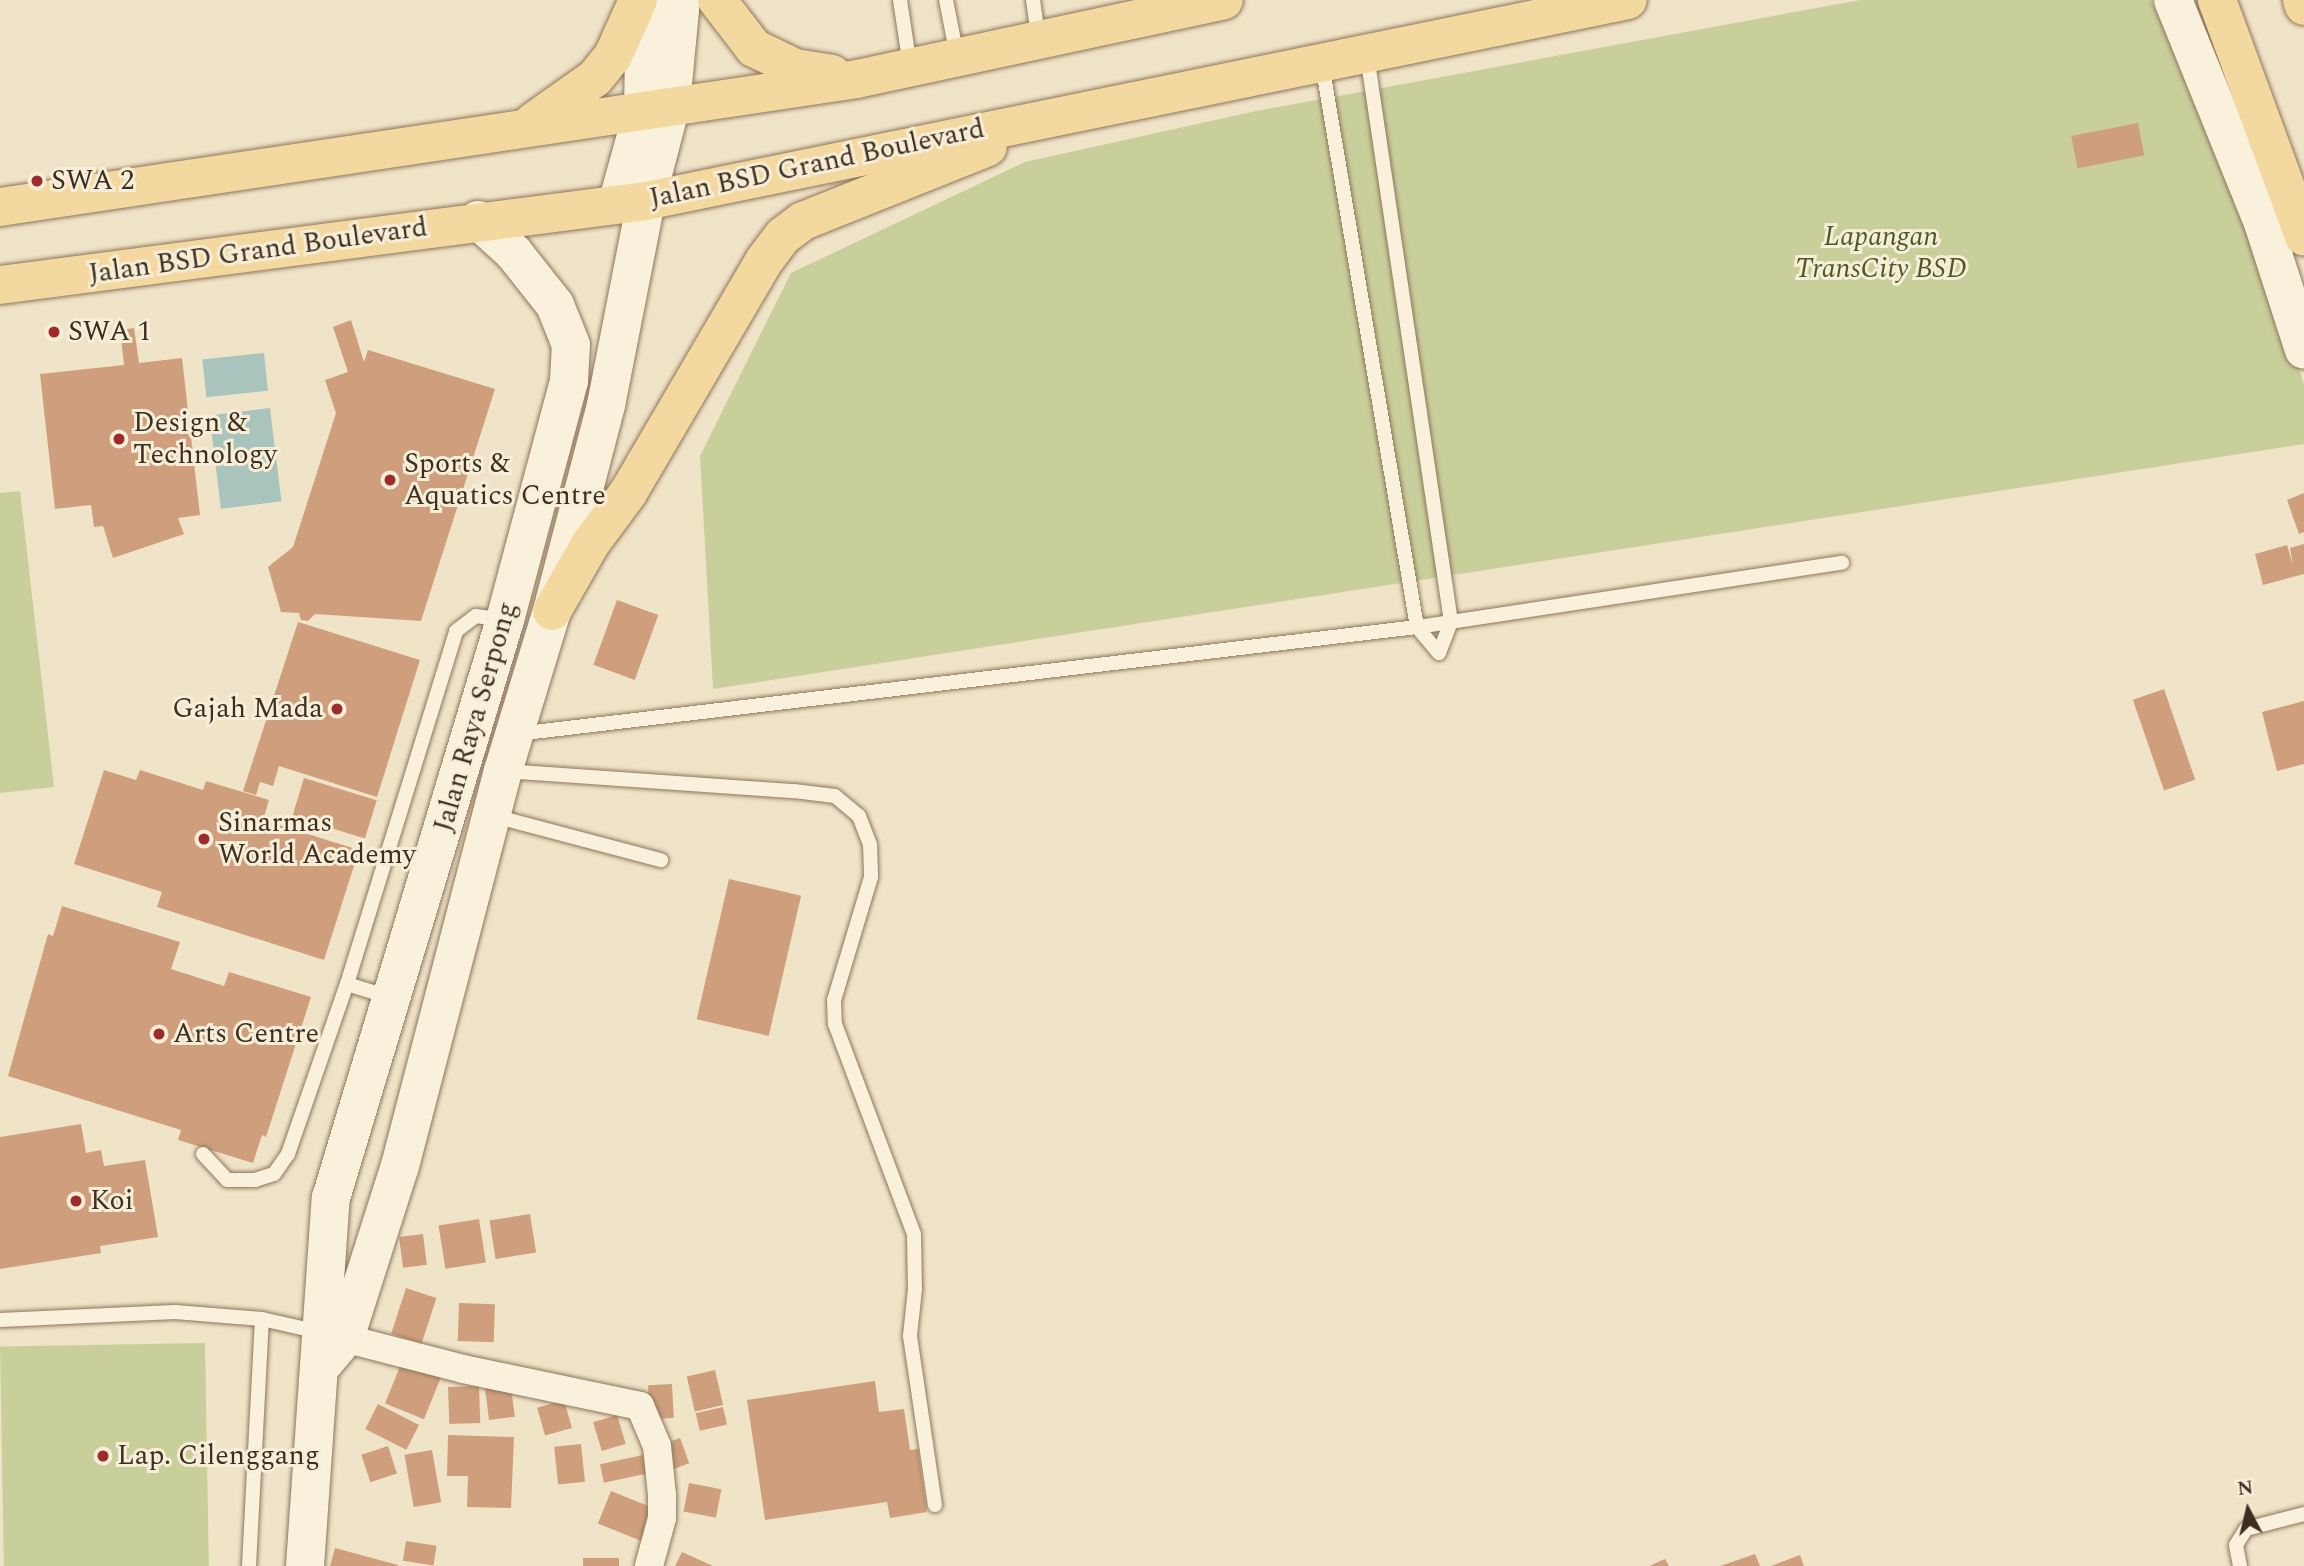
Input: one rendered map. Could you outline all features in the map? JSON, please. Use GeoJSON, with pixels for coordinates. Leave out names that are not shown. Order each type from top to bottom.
{"type":"FeatureCollection","features":[{"type":"Feature","properties":{"kind":"main road"},"geometry":{"type":"LineString","coordinates":[[523,129],[595,78],[613,56],[638,0]]}},
{"type":"Feature","properties":{"kind":"main road"},"geometry":{"type":"LineString","coordinates":[[645,0],[657,108]]}},
{"type":"Feature","properties":{"kind":"main road"},"geometry":{"type":"LineString","coordinates":[[657,108],[681,0]]}},
{"type":"Feature","properties":{"kind":"main road"},"geometry":{"type":"LineString","coordinates":[[717,0],[754,48],[795,68],[857,79]]}},
{"type":"Feature","properties":{"kind":"main road"},"geometry":{"type":"LineString","coordinates":[[0,207],[857,79],[1039,41],[1115,17],[1224,0]]}},
{"type":"Feature","properties":{"kind":"main road","name":"Jalan BSD Grand Boulevard"},"geometry":{"type":"LineString","coordinates":[[0,285],[478,220],[632,202],[1091,106],[1628,0]]}},
{"type":"Feature","properties":{"kind":"main road"},"geometry":{"type":"LineString","coordinates":[[2173,0],[2263,223],[2304,350]]}},
{"type":"Feature","properties":{"kind":"main road"},"geometry":{"type":"LineString","coordinates":[[2217,0],[2304,237]]}},
{"type":"Feature","properties":{"kind":"main road"},"geometry":{"type":"LineString","coordinates":[[552,611],[591,543],[628,493],[764,261],[783,236],[812,216],[1091,106]]}},
{"type":"Feature","properties":{"kind":"main road","name":"Jalan Raya Serpong"},"geometry":{"type":"LineString","coordinates":[[329,1345],[383,1218],[503,771],[552,611],[606,405],[632,202],[657,108]]}},
{"type":"Feature","properties":{"kind":"main road","name":"Jalan Raya Serpong"},"geometry":{"type":"LineString","coordinates":[[305,1566],[311,1444],[329,1345],[331,1198],[505,620],[569,381],[571,345],[555,305],[514,253],[478,220]]}},
{"type":"Feature","properties":{"kind":"main road"},"geometry":{"type":"LineString","coordinates":[[331,1198],[383,1218]]}},
{"type":"Feature","properties":{"kind":"street"},"geometry":{"type":"LineString","coordinates":[[329,1345],[463,1369],[640,1406],[657,1446],[662,1495],[662,1518],[649,1566]]}},
{"type":"Feature","properties":{"kind":"lane"},"geometry":{"type":"LineString","coordinates":[[900,0],[911,68]]}},
{"type":"Feature","properties":{"kind":"lane"},"geometry":{"type":"LineString","coordinates":[[946,0],[957,58]]}},
{"type":"Feature","properties":{"kind":"lane"},"geometry":{"type":"LineString","coordinates":[[1033,0],[1039,41]]}},
{"type":"Feature","properties":{"kind":"lane"},"geometry":{"type":"LineString","coordinates":[[1322,62],[1417,627],[1439,653],[1451,622],[1366,53]]}},
{"type":"Feature","properties":{"kind":"lane"},"geometry":{"type":"LineString","coordinates":[[514,735],[1417,627],[1842,563]]}},
{"type":"Feature","properties":{"kind":"lane"},"geometry":{"type":"LineString","coordinates":[[203,1154],[228,1180],[255,1180],[274,1174],[288,1154],[347,984],[456,631],[476,616],[505,620]]}},
{"type":"Feature","properties":{"kind":"lane"},"geometry":{"type":"LineString","coordinates":[[503,771],[794,790],[835,796],[859,816],[870,844],[871,877],[834,1000],[835,1024],[914,1234],[915,1289],[910,1336],[935,1505]]}},
{"type":"Feature","properties":{"kind":"lane"},"geometry":{"type":"LineString","coordinates":[[493,816],[661,860]]}},
{"type":"Feature","properties":{"kind":"lane"},"geometry":{"type":"LineString","coordinates":[[347,984],[390,997]]}},
{"type":"Feature","properties":{"kind":"lane"},"geometry":{"type":"LineString","coordinates":[[0,1320],[175,1312],[262,1319],[329,1345]]}},
{"type":"Feature","properties":{"kind":"lane"},"geometry":{"type":"LineString","coordinates":[[249,1566],[262,1319]]}},
{"type":"Feature","properties":{"kind":"lane"},"geometry":{"type":"LineString","coordinates":[[2240,1566],[2236,1545],[2246,1529],[2304,1514]]}},
{"type":"Feature","properties":{"kind":"green space","name":"Lapangan TransCity BSD"},"geometry":{"type":"Polygon","coordinates":[[[1860,0],[2151,0],[2248,214],[2304,384],[2304,444],[713,689],[700,456],[791,273],[1025,162],[1256,111],[1860,0]]]}},
{"type":"Feature","properties":{"kind":"green space"},"geometry":{"type":"Polygon","coordinates":[[[20,491],[54,787],[0,793],[0,493],[20,491]]]}},
{"type":"Feature","properties":{"kind":"green space","name":"Lap. Cilenggang"},"geometry":{"type":"Polygon","coordinates":[[[205,1343],[209,1566],[4,1566],[0,1347],[205,1343]]]}},
{"type":"Feature","properties":{"kind":"water"},"geometry":{"type":"Polygon","coordinates":[[[264,353],[268,391],[206,397],[202,359],[264,353]]]}},
{"type":"Feature","properties":{"kind":"water"},"geometry":{"type":"Polygon","coordinates":[[[270,408],[281,501],[221,509],[209,415],[270,408]]]}},
{"type":"Feature","properties":{"kind":"building"},"geometry":{"type":"Polygon","coordinates":[[[2138,123],[2144,155],[2078,168],[2071,136],[2138,123]]]}},
{"type":"Feature","properties":{"kind":"building","name":"Sports & Aquatics Centre"},"geometry":{"type":"Polygon","coordinates":[[[351,320],[364,362],[368,350],[495,389],[421,621],[315,614],[308,621],[301,620],[299,613],[281,612],[268,567],[293,547],[336,413],[325,380],[348,372],[333,327],[351,320]]]}},
{"type":"Feature","properties":{"kind":"building","name":"Design & Technology"},"geometry":{"type":"Polygon","coordinates":[[[134,328],[139,363],[182,358],[200,515],[178,518],[184,534],[113,558],[103,526],[94,527],[91,505],[55,509],[40,374],[124,365],[120,330],[134,328]]]}},
{"type":"Feature","properties":{"kind":"building"},"geometry":{"type":"Polygon","coordinates":[[[2304,493],[2304,532],[2299,534],[2287,500],[2304,493]]]}},
{"type":"Feature","properties":{"kind":"building"},"geometry":{"type":"Polygon","coordinates":[[[2304,544],[2304,574],[2263,585],[2255,554],[2287,545],[2293,565],[2290,548],[2304,544]]]}},
{"type":"Feature","properties":{"kind":"building"},"geometry":{"type":"Polygon","coordinates":[[[617,600],[658,615],[635,680],[593,665],[617,600]]]}},
{"type":"Feature","properties":{"kind":"building","name":"Gajah Mada"},"geometry":{"type":"Polygon","coordinates":[[[298,622],[420,660],[377,797],[279,766],[273,786],[260,782],[256,795],[243,791],[298,622]]]}},
{"type":"Feature","properties":{"kind":"building"},"geometry":{"type":"Polygon","coordinates":[[[2164,689],[2195,780],[2164,791],[2133,700],[2164,689]]]}},
{"type":"Feature","properties":{"kind":"building"},"geometry":{"type":"Polygon","coordinates":[[[2304,701],[2304,764],[2277,771],[2262,712],[2304,701]]]}},
{"type":"Feature","properties":{"kind":"building"},"geometry":{"type":"Polygon","coordinates":[[[104,770],[136,780],[140,770],[203,790],[206,781],[269,800],[263,820],[359,850],[324,960],[157,907],[162,892],[74,864],[104,770]]]}},
{"type":"Feature","properties":{"kind":"building"},"geometry":{"type":"Polygon","coordinates":[[[304,778],[377,800],[365,838],[292,816],[304,778]]]}},
{"type":"Feature","properties":{"kind":"building"},"geometry":{"type":"Polygon","coordinates":[[[729,879],[801,896],[769,1036],[697,1019],[729,879]]]}},
{"type":"Feature","properties":{"kind":"building","name":"Arts Centre"},"geometry":{"type":"Polygon","coordinates":[[[62,906],[180,942],[171,969],[224,986],[229,972],[311,997],[266,1137],[262,1135],[253,1163],[178,1140],[181,1130],[8,1076],[48,934],[53,936],[62,906]]]}},
{"type":"Feature","properties":{"kind":"building","name":"Koi"},"geometry":{"type":"Polygon","coordinates":[[[81,1124],[86,1153],[101,1150],[104,1166],[145,1160],[158,1237],[100,1246],[101,1253],[0,1269],[0,1137],[81,1124]]]}},
{"type":"Feature","properties":{"kind":"building"},"geometry":{"type":"Polygon","coordinates":[[[530,1214],[536,1253],[496,1259],[490,1220],[530,1214]]]}},
{"type":"Feature","properties":{"kind":"building"},"geometry":{"type":"Polygon","coordinates":[[[479,1219],[486,1262],[445,1269],[439,1225],[479,1219]]]}},
{"type":"Feature","properties":{"kind":"building"},"geometry":{"type":"Polygon","coordinates":[[[423,1234],[427,1265],[403,1268],[399,1237],[423,1234]]]}},
{"type":"Feature","properties":{"kind":"building"},"geometry":{"type":"Polygon","coordinates":[[[406,1288],[436,1298],[422,1344],[391,1334],[406,1288]]]}},
{"type":"Feature","properties":{"kind":"building"},"geometry":{"type":"Polygon","coordinates":[[[459,1303],[495,1304],[494,1342],[458,1341],[459,1303]]]}},
{"type":"Feature","properties":{"kind":"building"},"geometry":{"type":"Polygon","coordinates":[[[403,1359],[442,1375],[424,1419],[385,1404],[403,1359]]]}},
{"type":"Feature","properties":{"kind":"building"},"geometry":{"type":"Polygon","coordinates":[[[715,1370],[723,1405],[695,1412],[687,1377],[715,1370]]]}},
{"type":"Feature","properties":{"kind":"building"},"geometry":{"type":"Polygon","coordinates":[[[510,1378],[515,1417],[489,1420],[484,1381],[510,1378]]]}},
{"type":"Feature","properties":{"kind":"building"},"geometry":{"type":"Polygon","coordinates":[[[875,1381],[879,1412],[904,1409],[910,1450],[918,1449],[927,1512],[890,1518],[887,1502],[765,1520],[747,1400],[875,1381]]]}},
{"type":"Feature","properties":{"kind":"building"},"geometry":{"type":"Polygon","coordinates":[[[672,1384],[674,1418],[650,1419],[648,1385],[672,1384]]]}},
{"type":"Feature","properties":{"kind":"building"},"geometry":{"type":"Polygon","coordinates":[[[479,1386],[480,1423],[449,1424],[448,1387],[479,1386]]]}},
{"type":"Feature","properties":{"kind":"building"},"geometry":{"type":"Polygon","coordinates":[[[564,1400],[572,1428],[545,1436],[537,1408],[564,1400]]]}},
{"type":"Feature","properties":{"kind":"building"},"geometry":{"type":"Polygon","coordinates":[[[378,1404],[419,1425],[406,1450],[365,1429],[378,1404]]]}},
{"type":"Feature","properties":{"kind":"building"},"geometry":{"type":"Polygon","coordinates":[[[723,1407],[727,1425],[700,1431],[696,1413],[723,1407]]]}},
{"type":"Feature","properties":{"kind":"building"},"geometry":{"type":"Polygon","coordinates":[[[617,1415],[626,1444],[602,1451],[593,1422],[617,1415]]]}},
{"type":"Feature","properties":{"kind":"building"},"geometry":{"type":"Polygon","coordinates":[[[448,1435],[514,1437],[511,1508],[467,1507],[468,1476],[447,1476],[448,1435]]]}},
{"type":"Feature","properties":{"kind":"building"},"geometry":{"type":"Polygon","coordinates":[[[680,1438],[689,1463],[673,1469],[664,1444],[680,1438]]]}},
{"type":"Feature","properties":{"kind":"building"},"geometry":{"type":"Polygon","coordinates":[[[581,1444],[585,1482],[558,1485],[554,1447],[581,1444]]]}},
{"type":"Feature","properties":{"kind":"building"},"geometry":{"type":"Polygon","coordinates":[[[388,1446],[397,1474],[370,1482],[361,1455],[388,1446]]]}},
{"type":"Feature","properties":{"kind":"building"},"geometry":{"type":"Polygon","coordinates":[[[432,1450],[441,1502],[414,1507],[404,1455],[432,1450]]]}},
{"type":"Feature","properties":{"kind":"building"},"geometry":{"type":"Polygon","coordinates":[[[643,1455],[647,1474],[604,1483],[600,1464],[643,1455]]]}},
{"type":"Feature","properties":{"kind":"building"},"geometry":{"type":"Polygon","coordinates":[[[689,1483],[721,1489],[716,1518],[683,1511],[689,1483]]]}},
{"type":"Feature","properties":{"kind":"building"},"geometry":{"type":"Polygon","coordinates":[[[611,1491],[657,1510],[644,1542],[598,1523],[611,1491]]]}},
{"type":"Feature","properties":{"kind":"building"},"geometry":{"type":"Polygon","coordinates":[[[406,1541],[437,1546],[433,1566],[403,1561],[406,1541]]]}},
{"type":"Feature","properties":{"kind":"building"},"geometry":{"type":"Polygon","coordinates":[[[335,1548],[398,1565],[398,1566],[330,1566],[335,1548]]]}},
{"type":"Feature","properties":{"kind":"building"},"geometry":{"type":"Polygon","coordinates":[[[682,1552],[713,1566],[675,1566],[682,1552]]]}},
{"type":"Feature","properties":{"kind":"building"},"geometry":{"type":"Polygon","coordinates":[[[1755,1554],[1760,1566],[1720,1566],[1755,1554]]]}},
{"type":"Feature","properties":{"kind":"building"},"geometry":{"type":"Polygon","coordinates":[[[1800,1555],[1804,1566],[1771,1566],[1800,1555]]]}},
{"type":"Feature","properties":{"kind":"building"},"geometry":{"type":"Polygon","coordinates":[[[583,1558],[619,1558],[619,1566],[583,1566],[583,1558]]]}},
{"type":"Feature","properties":{"kind":"building"},"geometry":{"type":"Polygon","coordinates":[[[1665,1559],[1669,1566],[1649,1566],[1665,1559]]]}},
{"type":"Feature","properties":{"kind":"place","name":"SWA 2"},"geometry":{"type":"Point","coordinates":[37,181]}},
{"type":"Feature","properties":{"kind":"place","name":"SWA 1"},"geometry":{"type":"Point","coordinates":[54,332]}},
{"type":"Feature","properties":{"kind":"place","name":"Design & Technology"},"geometry":{"type":"Point","coordinates":[119,439]}},
{"type":"Feature","properties":{"kind":"place","name":"Sports & Aquatics Centre"},"geometry":{"type":"Point","coordinates":[390,480]}},
{"type":"Feature","properties":{"kind":"place","name":"Gajah Mada"},"geometry":{"type":"Point","coordinates":[337,709]}},
{"type":"Feature","properties":{"kind":"place","name":"Sinarmas World Academy"},"geometry":{"type":"Point","coordinates":[204,839]}},
{"type":"Feature","properties":{"kind":"place","name":"Arts Centre"},"geometry":{"type":"Point","coordinates":[159,1034]}},
{"type":"Feature","properties":{"kind":"place","name":"Koi"},"geometry":{"type":"Point","coordinates":[76,1201]}},
{"type":"Feature","properties":{"kind":"place","name":"Lap. Cilenggang"},"geometry":{"type":"Point","coordinates":[103,1456]}}]}
